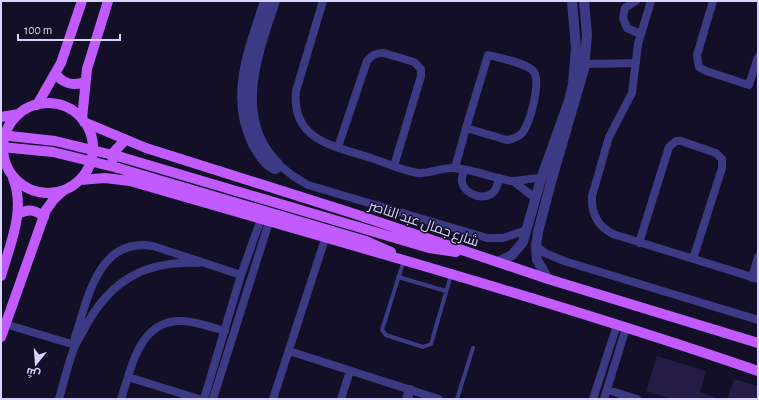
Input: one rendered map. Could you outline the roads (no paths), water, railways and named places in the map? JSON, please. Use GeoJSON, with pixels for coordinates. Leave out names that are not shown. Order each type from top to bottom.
{"type":"FeatureCollection","features":[{"type":"Feature","properties":{"kind":"main road"},"geometry":{"type":"LineString","coordinates":[[37,105],[56,74],[68,47],[82,1]]}},
{"type":"Feature","properties":{"kind":"main road"},"geometry":{"type":"LineString","coordinates":[[83,120],[85,82],[90,57],[108,1]]}},
{"type":"Feature","properties":{"kind":"main road"},"geometry":{"type":"LineString","coordinates":[[56,74],[61,80],[69,84],[85,82]]}},
{"type":"Feature","properties":{"kind":"main road"},"geometry":{"type":"LineString","coordinates":[[1,117],[19,114],[37,105],[57,104],[74,112],[83,120],[90,134],[93,147],[90,165],[80,180],[64,190],[55,193],[36,192],[20,184],[8,173]]}},
{"type":"Feature","properties":{"kind":"main road"},"geometry":{"type":"LineString","coordinates":[[1,276],[18,214],[19,200],[8,173],[2,152],[3,141],[9,126],[19,114]]}},
{"type":"Feature","properties":{"kind":"main road","name":"شارع جمال عبد الناصر"},"geometry":{"type":"LineString","coordinates":[[83,120],[124,140],[548,279],[756,343]]}},
{"type":"Feature","properties":{"kind":"main road"},"geometry":{"type":"LineString","coordinates":[[1,136],[55,141],[122,158],[428,248],[452,252],[468,252]]}},
{"type":"Feature","properties":{"kind":"main road"},"geometry":{"type":"LineString","coordinates":[[114,179],[112,168],[113,157],[117,148],[124,140]]}},
{"type":"Feature","properties":{"kind":"main road"},"geometry":{"type":"LineString","coordinates":[[1,147],[54,152],[118,168],[366,241],[383,248],[404,260]]}},
{"type":"Feature","properties":{"kind":"main road"},"geometry":{"type":"LineString","coordinates":[[80,180],[114,179],[130,181],[325,239],[404,260],[622,327],[758,371]]}},
{"type":"Feature","properties":{"kind":"main road"},"geometry":{"type":"LineString","coordinates":[[1,337],[44,217],[50,205],[64,190]]}},
{"type":"Feature","properties":{"kind":"main road"},"geometry":{"type":"LineString","coordinates":[[18,214],[24,211],[32,210],[39,212],[44,217]]}},
{"type":"Feature","properties":{"kind":"main road"},"geometry":{"type":"LineString","coordinates":[[744,366],[758,367]]}},
{"type":"Feature","properties":{"kind":"street"},"geometry":{"type":"LineString","coordinates":[[265,1],[243,74],[241,104],[247,129],[256,148],[272,168],[277,168],[278,164]]}},
{"type":"Feature","properties":{"kind":"street"},"geometry":{"type":"LineString","coordinates":[[275,1],[256,64],[251,94],[253,120],[256,130],[270,155],[278,164],[293,176],[308,184],[487,238],[503,238],[527,230]]}},
{"type":"Feature","properties":{"kind":"street"},"geometry":{"type":"LineString","coordinates":[[323,1],[296,91],[296,109],[299,118],[309,133],[324,143],[417,173],[431,173],[455,168],[513,182],[535,198]]}},
{"type":"Feature","properties":{"kind":"street"},"geometry":{"type":"LineString","coordinates":[[548,279],[537,260],[536,246],[538,232],[577,84],[576,43],[572,1]]}},
{"type":"Feature","properties":{"kind":"street"},"geometry":{"type":"LineString","coordinates":[[498,262],[508,258],[523,242],[541,179],[585,64],[587,35],[584,1]]}},
{"type":"Feature","properties":{"kind":"street"},"geometry":{"type":"LineString","coordinates":[[636,1],[626,8],[623,18],[627,28],[640,34]]}},
{"type":"Feature","properties":{"kind":"street"},"geometry":{"type":"LineString","coordinates":[[713,1],[697,55],[699,67],[706,71],[749,85],[758,57]]}},
{"type":"Feature","properties":{"kind":"street"},"geometry":{"type":"LineString","coordinates":[[648,2],[640,34],[632,93],[608,142],[592,204],[596,219],[606,230],[639,243],[755,278],[758,257]]}},
{"type":"Feature","properties":{"kind":"street"},"geometry":{"type":"LineString","coordinates":[[338,147],[367,61],[379,53],[384,53],[414,62],[421,69],[421,76],[394,166]]}},
{"type":"Feature","properties":{"kind":"street"},"geometry":{"type":"LineString","coordinates":[[455,168],[466,128],[488,55],[528,67],[534,72],[537,85],[536,91],[525,126],[518,136],[507,140],[466,128]]}},
{"type":"Feature","properties":{"kind":"street"},"geometry":{"type":"LineString","coordinates":[[585,64],[636,63]]}},
{"type":"Feature","properties":{"kind":"street"},"geometry":{"type":"LineString","coordinates":[[639,243],[669,147],[676,141],[680,141],[716,153],[722,159],[722,168],[692,259]]}},
{"type":"Feature","properties":{"kind":"street"},"geometry":{"type":"LineString","coordinates":[[464,170],[462,181],[464,187],[468,192],[479,196],[491,194],[496,190],[499,178]]}},
{"type":"Feature","properties":{"kind":"street"},"geometry":{"type":"LineString","coordinates":[[513,182],[530,178],[551,182]]}},
{"type":"Feature","properties":{"kind":"street"},"geometry":{"type":"LineString","coordinates":[[204,399],[242,275],[265,221]]}},
{"type":"Feature","properties":{"kind":"street"},"geometry":{"type":"LineString","coordinates":[[213,399],[265,221]]}},
{"type":"Feature","properties":{"kind":"street"},"geometry":{"type":"LineString","coordinates":[[527,230],[532,235],[538,232]]}},
{"type":"Feature","properties":{"kind":"street"},"geometry":{"type":"LineString","coordinates":[[273,399],[325,239]]}},
{"type":"Feature","properties":{"kind":"street"},"geometry":{"type":"LineString","coordinates":[[75,345],[75,337],[94,280],[105,263],[118,251],[132,246],[146,245],[242,275]]}},
{"type":"Feature","properties":{"kind":"street"},"geometry":{"type":"LineString","coordinates":[[536,246],[545,253],[564,261],[758,320]]}},
{"type":"Feature","properties":{"kind":"street"},"geometry":{"type":"LineString","coordinates":[[59,399],[75,345],[97,307],[110,292],[130,277],[152,267],[171,263],[210,265]]}},
{"type":"Feature","properties":{"kind":"street"},"geometry":{"type":"LineString","coordinates":[[121,399],[140,343],[150,332],[162,324],[184,321],[225,330]]}},
{"type":"Feature","properties":{"kind":"street"},"geometry":{"type":"LineString","coordinates":[[5,324],[75,345]]}},
{"type":"Feature","properties":{"kind":"street"},"geometry":{"type":"LineString","coordinates":[[604,399],[608,390],[622,327]]}},
{"type":"Feature","properties":{"kind":"street"},"geometry":{"type":"LineString","coordinates":[[594,399],[622,327]]}},
{"type":"Feature","properties":{"kind":"street"},"geometry":{"type":"LineString","coordinates":[[289,351],[350,371],[408,394],[439,399]]}},
{"type":"Feature","properties":{"kind":"street"},"geometry":{"type":"LineString","coordinates":[[341,399],[350,371]]}},
{"type":"Feature","properties":{"kind":"street"},"geometry":{"type":"LineString","coordinates":[[128,377],[199,399]]}},
{"type":"Feature","properties":{"kind":"street"},"geometry":{"type":"LineString","coordinates":[[608,390],[637,399]]}},
{"type":"Feature","properties":{"kind":"lane"},"geometry":{"type":"LineString","coordinates":[[404,260],[382,330],[386,334],[423,347],[431,344],[451,275]]}},
{"type":"Feature","properties":{"kind":"lane"},"geometry":{"type":"LineString","coordinates":[[398,277],[446,291]]}},
{"type":"Feature","properties":{"kind":"lane"},"geometry":{"type":"LineString","coordinates":[[457,399],[473,348]]}}]}
